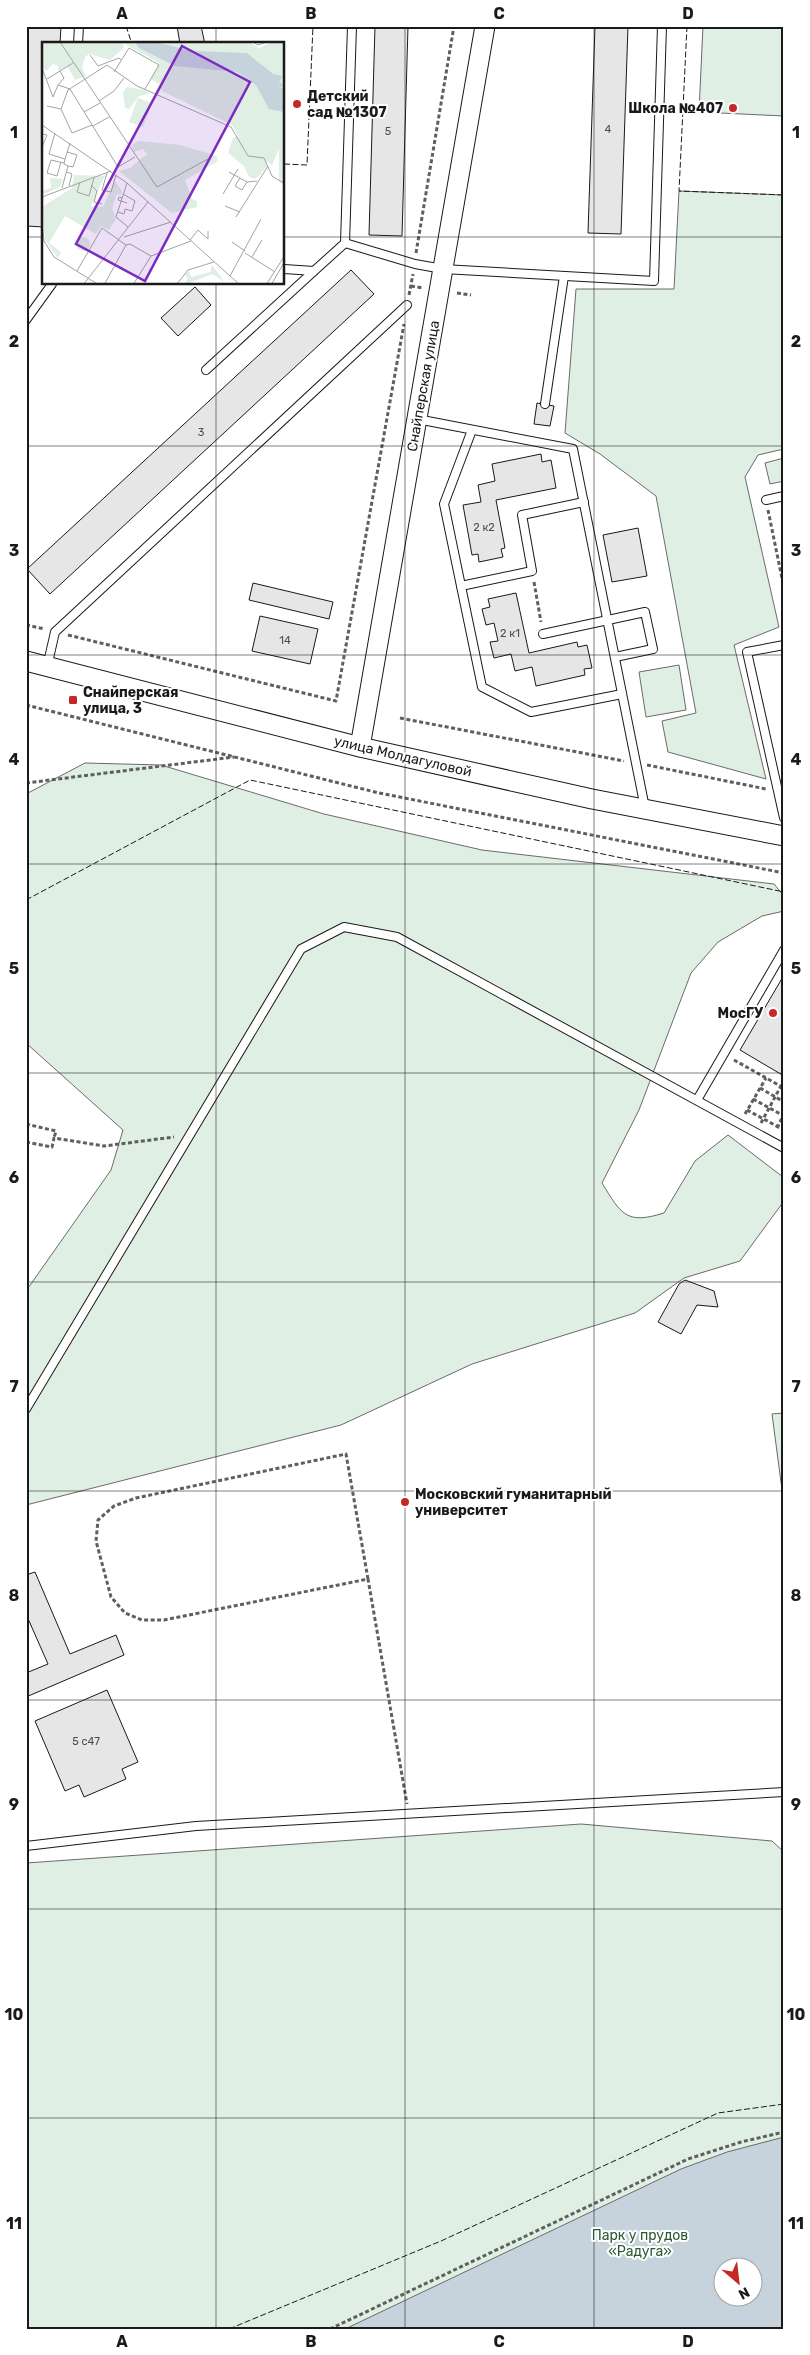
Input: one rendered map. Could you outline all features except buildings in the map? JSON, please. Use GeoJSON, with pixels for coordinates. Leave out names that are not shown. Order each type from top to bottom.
{"type":"FeatureCollection","features":[{"type":"Feature","properties":{"kind":"street","name":"Снайперская улица"},"geometry":{"type":"LineString","coordinates":[[360,746],[485,26]]}},
{"type":"Feature","properties":{"kind":"street","name":"улица Молдагуловой"},"geometry":{"type":"LineString","coordinates":[[26,661],[360,746],[646,810],[784,836]]}},
{"type":"Feature","properties":{"kind":"lane"},"geometry":{"type":"LineString","coordinates":[[78,42],[79,26]]}},
{"type":"Feature","properties":{"kind":"lane"},"geometry":{"type":"LineString","coordinates":[[206,370],[345,243],[352,26]]}},
{"type":"Feature","properties":{"kind":"lane"},"geometry":{"type":"LineString","coordinates":[[345,243],[415,264],[443,269],[654,281],[662,26]]}},
{"type":"Feature","properties":{"kind":"lane"},"geometry":{"type":"LineString","coordinates":[[285,269],[314,271]]}},
{"type":"Feature","properties":{"kind":"lane"},"geometry":{"type":"LineString","coordinates":[[545,404],[564,276]]}},
{"type":"Feature","properties":{"kind":"lane"},"geometry":{"type":"LineString","coordinates":[[26,320],[51,285]]}},
{"type":"Feature","properties":{"kind":"lane"},"geometry":{"type":"LineString","coordinates":[[47,667],[55,632],[407,305]]}},
{"type":"Feature","properties":{"kind":"lane"},"geometry":{"type":"LineString","coordinates":[[417,419],[573,449],[646,810]]}},
{"type":"Feature","properties":{"kind":"lane"},"geometry":{"type":"LineString","coordinates":[[472,430],[444,504],[482,686],[531,712],[622,694]]}},
{"type":"Feature","properties":{"kind":"lane"},"geometry":{"type":"LineString","coordinates":[[766,500],[784,496]]}},
{"type":"Feature","properties":{"kind":"lane"},"geometry":{"type":"LineString","coordinates":[[461,586],[532,571],[522,515],[584,502]]}},
{"type":"Feature","properties":{"kind":"lane"},"geometry":{"type":"LineString","coordinates":[[543,634],[645,612],[653,649],[615,657]]}},
{"type":"Feature","properties":{"kind":"lane"},"geometry":{"type":"LineString","coordinates":[[784,645],[748,652],[784,818]]}},
{"type":"Feature","properties":{"kind":"lane"},"geometry":{"type":"LineString","coordinates":[[26,1409],[301,949],[344,927],[397,937],[784,1148]]}},
{"type":"Feature","properties":{"kind":"lane"},"geometry":{"type":"LineString","coordinates":[[696,1100],[784,950]]}},
{"type":"Feature","properties":{"kind":"lane"},"geometry":{"type":"LineString","coordinates":[[26,1846],[196,1826],[784,1792]]}},
{"type":"Feature","properties":{"kind":"path"},"geometry":{"type":"LineString","coordinates":[[26,625],[336,701],[415,264],[454,26]]}},
{"type":"Feature","properties":{"kind":"path"},"geometry":{"type":"LineString","coordinates":[[766,500],[784,588]]}},
{"type":"Feature","properties":{"kind":"path"},"geometry":{"type":"LineString","coordinates":[[532,571],[543,634]]}},
{"type":"Feature","properties":{"kind":"path"},"geometry":{"type":"LineString","coordinates":[[26,705],[238,756],[379,793],[784,873]]}},
{"type":"Feature","properties":{"kind":"path"},"geometry":{"type":"LineString","coordinates":[[400,718],[778,791]]}},
{"type":"Feature","properties":{"kind":"path"},"geometry":{"type":"LineString","coordinates":[[26,783],[238,756]]}},
{"type":"Feature","properties":{"kind":"path"},"geometry":{"type":"LineString","coordinates":[[723,1054],[783,1087],[775,1097],[755,1132]]}},
{"type":"Feature","properties":{"kind":"path"},"geometry":{"type":"LineString","coordinates":[[739,1124],[766,1078]]}},
{"type":"Feature","properties":{"kind":"path"},"geometry":{"type":"LineString","coordinates":[[760,1088],[784,1102]]}},
{"type":"Feature","properties":{"kind":"path"},"geometry":{"type":"LineString","coordinates":[[753,1100],[784,1116],[769,1140]]}},
{"type":"Feature","properties":{"kind":"path"},"geometry":{"type":"LineString","coordinates":[[747,1110],[784,1130]]}},
{"type":"Feature","properties":{"kind":"path"},"geometry":{"type":"LineString","coordinates":[[26,1124],[56,1131],[52,1147],[26,1142]]}},
{"type":"Feature","properties":{"kind":"path"},"geometry":{"type":"LineString","coordinates":[[54,1138],[104,1146],[190,1135]]}},
{"type":"Feature","properties":{"kind":"path"},"geometry":{"type":"LineString","coordinates":[[368,1579],[164,1620],[142,1620],[124,1612],[111,1597],[96,1541],[98,1520],[114,1506],[136,1498],[346,1454],[368,1579],[408,1814]]}},
{"type":"Feature","properties":{"kind":"path"},"geometry":{"type":"LineString","coordinates":[[330,2329],[688,2160],[742,2142],[784,2132]]}},
{"type":"Feature","properties":{"kind":"green space"},"geometry":{"type":"Polygon","coordinates":[[[703,26],[784,26],[784,116],[699,112],[703,26]]]}},
{"type":"Feature","properties":{"kind":"green space"},"geometry":{"type":"Polygon","coordinates":[[[679,191],[784,195],[784,449],[758,455],[745,477],[779,627],[734,645],[766,779],[668,752],[662,721],[696,713],[656,496],[600,454],[565,433],[576,289],[674,289],[679,191]]]}},
{"type":"Feature","properties":{"kind":"green space"},"geometry":{"type":"Polygon","coordinates":[[[784,458],[784,481],[770,484],[765,463],[784,458]]]}},
{"type":"Feature","properties":{"kind":"green space"},"geometry":{"type":"Polygon","coordinates":[[[679,665],[686,710],[646,717],[639,672],[679,665]]]}},
{"type":"Feature","properties":{"kind":"green space"},"geometry":{"type":"Polygon","coordinates":[[[85,763],[161,765],[324,814],[482,850],[774,884],[784,896],[784,911],[762,916],[718,942],[691,973],[639,1110],[602,1183],[614,1202],[626,1214],[641,1218],[664,1213],[695,1161],[728,1135],[783,1177],[784,1201],[740,1261],[684,1278],[635,1313],[472,1364],[341,1425],[26,1505],[26,1291],[111,1170],[123,1130],[26,1043],[26,794],[85,763]]]}},
{"type":"Feature","properties":{"kind":"green space"},"geometry":{"type":"Polygon","coordinates":[[[784,1413],[784,1505],[772,1414],[784,1413]]]}},
{"type":"Feature","properties":{"kind":"green space"},"geometry":{"type":"Polygon","coordinates":[[[581,1824],[772,1841],[784,1852],[784,2329],[26,2329],[26,1863],[581,1824]]]}},
{"type":"Feature","properties":{"kind":"shaded area","name":"Парк у прудов «Радуга»"},"geometry":{"type":"Polygon","coordinates":[[[784,2137],[784,2329],[345,2329],[681,2169],[727,2152],[784,2137]]]}},
{"type":"Feature","properties":{"kind":"fence"},"geometry":{"type":"LineString","coordinates":[[126,26],[131,42]]}},
{"type":"Feature","properties":{"kind":"fence"},"geometry":{"type":"LineString","coordinates":[[285,164],[307,165],[313,26]]}},
{"type":"Feature","properties":{"kind":"fence"},"geometry":{"type":"LineString","coordinates":[[687,26],[679,191],[784,195]]}},
{"type":"Feature","properties":{"kind":"fence"},"geometry":{"type":"LineString","coordinates":[[26,900],[250,780],[784,892]]}},
{"type":"Feature","properties":{"kind":"fence"},"geometry":{"type":"LineString","coordinates":[[229,2329],[441,2241],[718,2113],[784,2104]]}},
{"type":"Feature","properties":{"kind":"place","name":"Детский сад №1307"},"geometry":{"type":"Point","coordinates":[297,104]}},
{"type":"Feature","properties":{"kind":"place","name":"Школа №407"},"geometry":{"type":"Point","coordinates":[733,108]}},
{"type":"Feature","properties":{"kind":"place","name":"Снайперская улица, 3"},"geometry":{"type":"Point","coordinates":[73,700]}},
{"type":"Feature","properties":{"kind":"place","name":"МосГУ"},"geometry":{"type":"Point","coordinates":[773,1013]}},
{"type":"Feature","properties":{"kind":"place","name":"Московский гуманитарный университет"},"geometry":{"type":"Point","coordinates":[405,1502]}}]}
